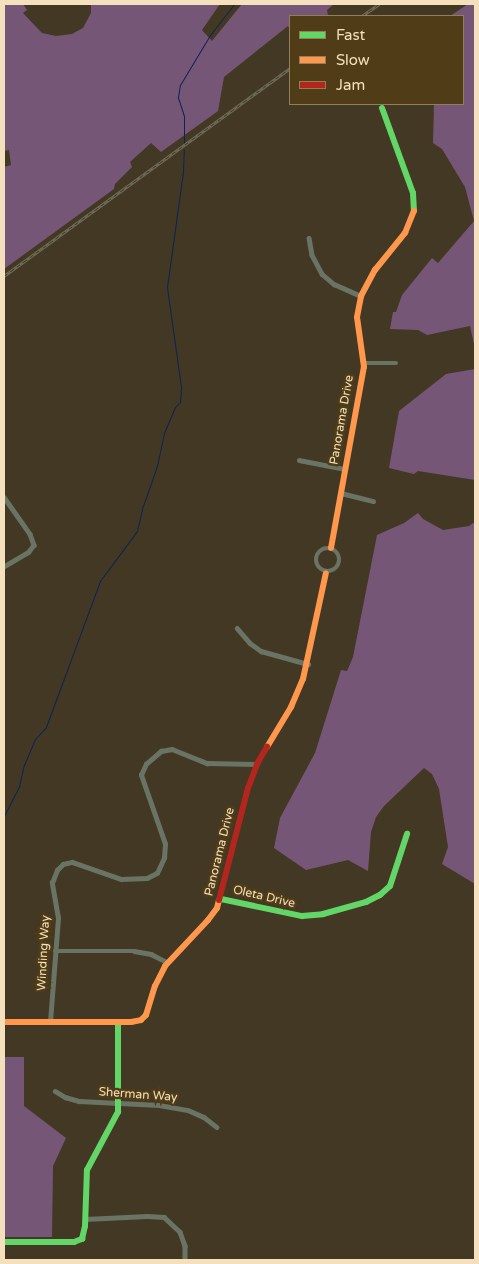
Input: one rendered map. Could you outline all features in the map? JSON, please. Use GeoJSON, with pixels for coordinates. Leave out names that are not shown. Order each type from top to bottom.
{"type":"FeatureCollection","features":[{"type":"Feature","properties":{"kind":"street","name":"Panorama Drive"},"geometry":{"type":"LineString","coordinates":[[330,548],[364,363],[357,317],[361,296],[375,270],[405,233],[414,212],[413,193],[382,108]]}},
{"type":"Feature","properties":{"kind":"street"},"geometry":{"type":"LineString","coordinates":[[309,238],[312,255],[322,274],[334,284],[361,296]]}},
{"type":"Feature","properties":{"kind":"street"},"geometry":{"type":"LineString","coordinates":[[364,363],[396,363]]}},
{"type":"Feature","properties":{"kind":"street"},"geometry":{"type":"LineString","coordinates":[[299,460],[345,469]]}},
{"type":"Feature","properties":{"kind":"street"},"geometry":{"type":"LineString","coordinates":[[341,493],[373,501]]}},
{"type":"Feature","properties":{"kind":"street"},"geometry":{"type":"LineString","coordinates":[[4,498],[30,534],[34,545],[29,552],[4,567]]}},
{"type":"Feature","properties":{"kind":"street","name":"Panorama Drive"},"geometry":{"type":"LineString","coordinates":[[326,573],[320,569],[316,559],[322,550],[330,548]]}},
{"type":"Feature","properties":{"kind":"street","name":"Panorama Drive"},"geometry":{"type":"LineString","coordinates":[[326,573],[336,570],[340,562],[339,555],[330,548]]}},
{"type":"Feature","properties":{"kind":"street","name":"Panorama Drive"},"geometry":{"type":"LineString","coordinates":[[4,1022],[136,1022],[146,1015],[155,986],[167,962],[212,916],[221,898],[233,843],[257,764],[298,695],[308,664],[326,573]]}},
{"type":"Feature","properties":{"kind":"street"},"geometry":{"type":"LineString","coordinates":[[237,628],[250,644],[265,653],[308,664]]}},
{"type":"Feature","properties":{"kind":"street","name":"Winding Way"},"geometry":{"type":"LineString","coordinates":[[50,1022],[58,918],[52,883],[55,873],[62,865],[70,862],[78,863],[111,876],[135,879],[150,877],[161,866],[166,854],[165,844],[141,775],[148,761],[158,752],[168,749],[206,763],[257,764]]}},
{"type":"Feature","properties":{"kind":"street","name":"Oleta Drive"},"geometry":{"type":"LineString","coordinates":[[221,898],[302,916],[323,914],[366,902],[380,895],[390,886],[407,834]]}},
{"type":"Feature","properties":{"kind":"street"},"geometry":{"type":"LineString","coordinates":[[55,951],[134,951],[151,954],[167,962]]}},
{"type":"Feature","properties":{"kind":"street"},"geometry":{"type":"LineString","coordinates":[[4,1242],[77,1242],[84,1236],[87,1170],[113,1124],[119,1102],[118,1022]]}},
{"type":"Feature","properties":{"kind":"street","name":"Sherman Way"},"geometry":{"type":"LineString","coordinates":[[55,1091],[75,1100],[119,1102],[188,1110],[204,1117],[217,1127]]}},
{"type":"Feature","properties":{"kind":"street"},"geometry":{"type":"LineString","coordinates":[[85,1219],[164,1217],[180,1232],[185,1246],[185,1260]]}},
{"type":"Feature","properties":{"kind":"shaded area"},"geometry":{"type":"Polygon","coordinates":[[[4,4],[23,4],[27,10],[23,13],[42,33],[56,36],[72,34],[83,28],[91,13],[91,4],[220,4],[202,30],[212,41],[242,4],[334,4],[327,10],[328,15],[289,15],[289,28],[288,26],[224,77],[218,111],[161,152],[151,143],[130,162],[132,167],[115,184],[114,189],[4,269],[4,167],[11,165],[9,150],[4,151],[4,4]]]}},
{"type":"Feature","properties":{"kind":"shaded area"},"geometry":{"type":"Polygon","coordinates":[[[468,4],[475,4],[475,349],[470,326],[427,335],[418,330],[390,329],[393,312],[396,312],[402,295],[432,258],[438,263],[474,221],[465,187],[442,149],[433,143],[434,105],[464,105],[464,15],[452,15],[468,4]]]}},
{"type":"Feature","properties":{"kind":"shaded area"},"geometry":{"type":"Polygon","coordinates":[[[475,369],[475,480],[418,471],[414,474],[389,468],[399,411],[446,374],[475,369]]]}},
{"type":"Feature","properties":{"kind":"shaded area"},"geometry":{"type":"Polygon","coordinates":[[[418,513],[423,519],[443,530],[469,526],[475,522],[475,884],[442,864],[448,847],[439,789],[432,774],[424,768],[384,806],[376,817],[371,832],[368,871],[348,860],[306,870],[274,848],[280,818],[315,753],[341,670],[347,671],[353,657],[377,535],[404,523],[418,513]]]}},
{"type":"Feature","properties":{"kind":"shaded area"},"geometry":{"type":"Polygon","coordinates":[[[4,1057],[24,1057],[24,1106],[66,1138],[53,1166],[52,1237],[4,1237],[4,1057]]]}},
{"type":"Feature","properties":{"kind":"waterway"},"geometry":{"type":"LineString","coordinates":[[184,143],[184,116],[178,97],[180,85],[210,35],[234,4]]}},
{"type":"Feature","properties":{"kind":"waterway"},"geometry":{"type":"LineString","coordinates":[[4,816],[19,786],[24,765],[35,739],[46,727],[100,581],[137,531],[143,506],[157,466],[164,433],[175,407],[180,402],[181,387],[167,287],[183,172],[184,149]]}},
{"type":"Feature","properties":{"kind":"railway"},"geometry":{"type":"LineString","coordinates":[[363,15],[379,4]]}},
{"type":"Feature","properties":{"kind":"railway"},"geometry":{"type":"LineString","coordinates":[[4,276],[289,69]]}},
{"type":"Feature","properties":{"kind":"traffic: fast"},"geometry":{"type":"LineString","coordinates":[[382,108],[413,193],[414,211]]}},
{"type":"Feature","properties":{"kind":"traffic: fast"},"geometry":{"type":"LineString","coordinates":[[221,899],[302,916],[323,914],[366,902],[380,895],[390,886],[407,834]]}},
{"type":"Feature","properties":{"kind":"traffic: fast"},"geometry":{"type":"LineString","coordinates":[[4,1242],[74,1242],[82,1239],[85,1226],[87,1170],[118,1112],[118,1022]]}},
{"type":"Feature","properties":{"kind":"traffic: slow"},"geometry":{"type":"LineString","coordinates":[[331,548],[364,367],[357,317],[361,296],[375,270],[405,233],[414,211]]}},
{"type":"Feature","properties":{"kind":"traffic: slow"},"geometry":{"type":"LineString","coordinates":[[267,747],[291,707],[303,679],[326,573]]}},
{"type":"Feature","properties":{"kind":"traffic: slow"},"geometry":{"type":"LineString","coordinates":[[4,1022],[131,1022],[141,1020],[146,1015],[155,986],[165,966],[208,920],[217,908],[219,900]]}},
{"type":"Feature","properties":{"kind":"traffic: jam"},"geometry":{"type":"LineString","coordinates":[[219,900],[248,788],[257,764],[267,747]]}}]}
